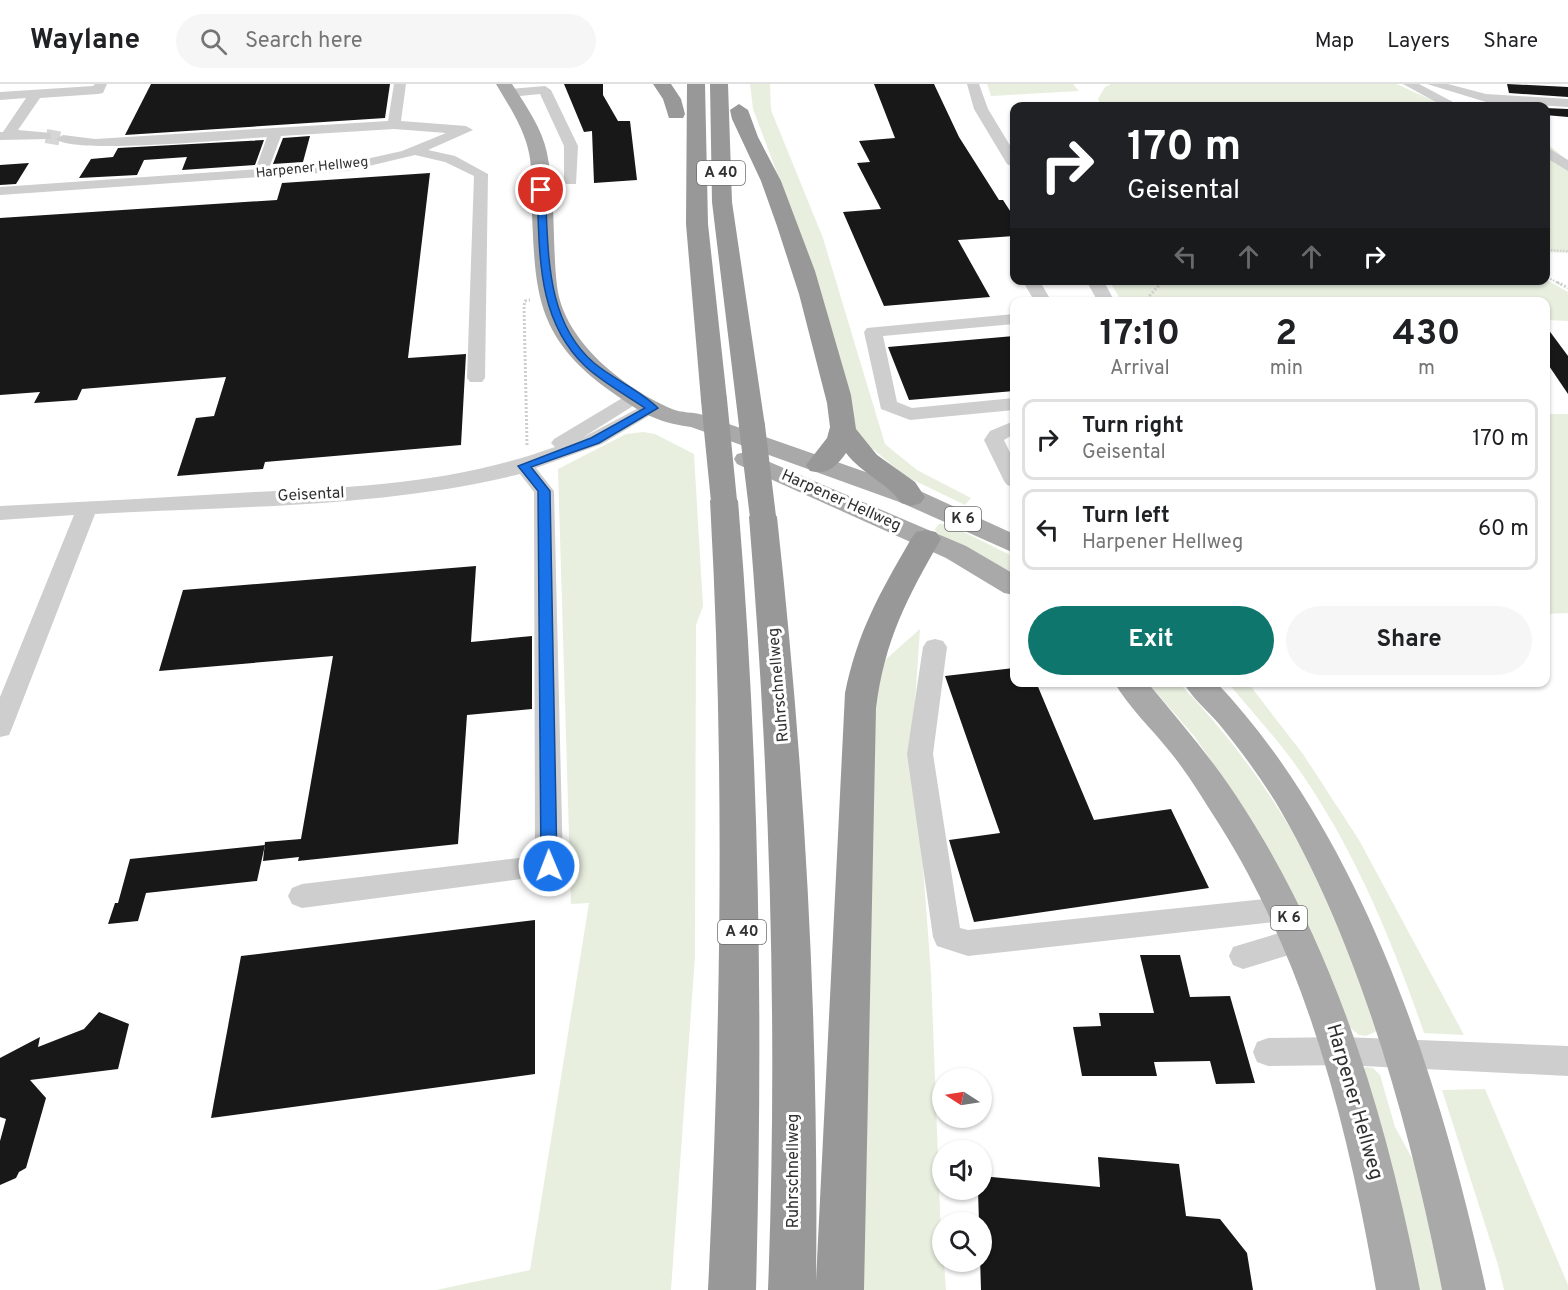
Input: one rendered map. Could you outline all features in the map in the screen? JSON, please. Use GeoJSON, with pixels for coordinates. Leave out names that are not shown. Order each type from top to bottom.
{"type":"FeatureCollection","features":[{"type":"Feature","properties":{"kind":"highway"},"geometry":{"type":"LineString","coordinates":[[662,84],[672,99],[681,185],[697,224]]}},
{"type":"Feature","properties":{"kind":"highway"},"geometry":{"type":"LineString","coordinates":[[676,84],[676,129]]}},
{"type":"Feature","properties":{"kind":"highway","name":"A 40"},"geometry":{"type":"LineString","coordinates":[[696,84],[697,224],[724,501],[736,657],[742,853],[739,1120],[732,1290]]}},
{"type":"Feature","properties":{"kind":"highway","name":"Ruhrschnellweg"},"geometry":{"type":"LineString","coordinates":[[719,84],[719,155],[728,261],[763,517],[782,711],[789,823],[795,1072],[792,1290]]}},
{"type":"Feature","properties":{"kind":"highway"},"geometry":{"type":"LineString","coordinates":[[728,261],[729,235],[740,180],[738,101],[771,181],[818,314],[841,408],[843,429],[860,454],[879,471],[907,488],[918,500]]}},
{"type":"Feature","properties":{"kind":"highway"},"geometry":{"type":"LineString","coordinates":[[820,465],[833,452],[843,429]]}},
{"type":"Feature","properties":{"kind":"highway"},"geometry":{"type":"LineString","coordinates":[[840,1290],[859,708],[862,685],[882,620],[895,589],[926,539]]}},
{"type":"Feature","properties":{"kind":"main road","name":"Harpener Hellweg"},"geometry":{"type":"LineString","coordinates":[[507,88],[525,117],[538,153],[548,294],[561,328],[579,354],[687,434],[966,557],[1010,584]]}},
{"type":"Feature","properties":{"kind":"main road","name":"Harpener Hellweg"},"geometry":{"type":"LineString","coordinates":[[652,408],[695,420],[918,500],[1010,542]]}},
{"type":"Feature","properties":{"kind":"main road"},"geometry":{"type":"LineString","coordinates":[[774,471],[802,470],[820,465]]}},
{"type":"Feature","properties":{"kind":"main road"},"geometry":{"type":"LineString","coordinates":[[918,500],[928,525],[926,539]]}},
{"type":"Feature","properties":{"kind":"main road","name":"Harpener Hellweg"},"geometry":{"type":"LineString","coordinates":[[1133,687],[1197,763],[1248,841],[1299,940],[1343,1051],[1379,1188],[1398,1290]]}},
{"type":"Feature","properties":{"kind":"main road"},"geometry":{"type":"LineString","coordinates":[[1206,687],[1253,745],[1286,791],[1310,831],[1343,896],[1403,1054],[1432,1155],[1464,1290]]}},
{"type":"Feature","properties":{"kind":"street"},"geometry":{"type":"LineString","coordinates":[[0,96],[98,90],[101,84]]}},
{"type":"Feature","properties":{"kind":"street"},"geometry":{"type":"LineString","coordinates":[[394,120],[400,84]]}},
{"type":"Feature","properties":{"kind":"street"},"geometry":{"type":"LineString","coordinates":[[973,84],[981,109],[1010,157]]}},
{"type":"Feature","properties":{"kind":"street"},"geometry":{"type":"LineString","coordinates":[[1408,84],[1448,102]]}},
{"type":"Feature","properties":{"kind":"street"},"geometry":{"type":"LineString","coordinates":[[1433,84],[1486,98],[1568,103]]}},
{"type":"Feature","properties":{"kind":"street"},"geometry":{"type":"LineString","coordinates":[[507,88],[545,90],[571,147],[571,181]]}},
{"type":"Feature","properties":{"kind":"street"},"geometry":{"type":"LineString","coordinates":[[4,135],[36,94]]}},
{"type":"Feature","properties":{"kind":"street","name":"Harpener Hellweg"},"geometry":{"type":"LineString","coordinates":[[0,191],[304,171],[369,163],[414,150],[466,130],[394,120],[276,132],[94,142],[63,139]]}},
{"type":"Feature","properties":{"kind":"street"},"geometry":{"type":"LineString","coordinates":[[264,165],[276,132]]}},
{"type":"Feature","properties":{"kind":"street"},"geometry":{"type":"LineString","coordinates":[[4,135],[46,136]]}},
{"type":"Feature","properties":{"kind":"street"},"geometry":{"type":"LineString","coordinates":[[414,150],[450,159],[481,174],[476,378]]}},
{"type":"Feature","properties":{"kind":"street"},"geometry":{"type":"LineString","coordinates":[[1550,154],[1568,167]]}},
{"type":"Feature","properties":{"kind":"street"},"geometry":{"type":"LineString","coordinates":[[1010,319],[873,332],[888,405],[910,414],[1010,404]]}},
{"type":"Feature","properties":{"kind":"street","name":"Geisental"},"geometry":{"type":"LineString","coordinates":[[0,513],[389,490],[445,484],[528,464],[595,440],[652,408]]}},
{"type":"Feature","properties":{"kind":"street"},"geometry":{"type":"LineString","coordinates":[[1010,430],[997,435],[994,440],[1010,473]]}},
{"type":"Feature","properties":{"kind":"street"},"geometry":{"type":"LineString","coordinates":[[302,896],[549,866],[544,491],[528,464]]}},
{"type":"Feature","properties":{"kind":"street"},"geometry":{"type":"LineString","coordinates":[[0,728],[87,508]]}},
{"type":"Feature","properties":{"kind":"street"},"geometry":{"type":"LineString","coordinates":[[936,648],[921,754],[947,937],[968,943],[1284,909]]}},
{"type":"Feature","properties":{"kind":"street"},"geometry":{"type":"LineString","coordinates":[[1243,956],[1299,940]]}},
{"type":"Feature","properties":{"kind":"street"},"geometry":{"type":"LineString","coordinates":[[1268,1052],[1343,1051],[1568,1061]]}},
{"type":"Feature","properties":{"kind":"path"},"geometry":{"type":"LineString","coordinates":[[1550,250],[1568,251]]}},
{"type":"Feature","properties":{"kind":"path"},"geometry":{"type":"LineString","coordinates":[[1550,279],[1568,288]]}},
{"type":"Feature","properties":{"kind":"path"},"geometry":{"type":"LineString","coordinates":[[1149,297],[1159,285]]}},
{"type":"Feature","properties":{"kind":"path"},"geometry":{"type":"LineString","coordinates":[[528,464],[524,306],[525,301],[548,294]]}},
{"type":"Feature","properties":{"kind":"green space"},"geometry":{"type":"Polygon","coordinates":[[[750,84],[770,84],[771,110],[823,238],[885,444],[917,470],[971,498],[965,505],[905,476],[873,449],[864,447],[856,433],[805,247],[753,109],[750,84]]]}},
{"type":"Feature","properties":{"kind":"green space"},"geometry":{"type":"Polygon","coordinates":[[[987,84],[1073,84],[1079,91],[991,96],[987,84]]]}},
{"type":"Feature","properties":{"kind":"green space"},"geometry":{"type":"Polygon","coordinates":[[[1111,84],[1397,84],[1435,102],[1100,102],[1098,99],[1105,87],[1111,84]]]}},
{"type":"Feature","properties":{"kind":"green space"},"geometry":{"type":"Polygon","coordinates":[[[1550,146],[1568,161],[1568,253],[1550,252],[1550,146]]]}},
{"type":"Feature","properties":{"kind":"green space"},"geometry":{"type":"Polygon","coordinates":[[[1550,282],[1568,292],[1568,321],[1550,320],[1550,297],[1119,297],[1112,285],[1550,285],[1550,282]]]}},
{"type":"Feature","properties":{"kind":"green space"},"geometry":{"type":"Polygon","coordinates":[[[1550,414],[1568,414],[1568,613],[1550,614],[1550,414]]]}},
{"type":"Feature","properties":{"kind":"green space"},"geometry":{"type":"Polygon","coordinates":[[[643,432],[655,434],[694,454],[703,606],[696,625],[695,956],[671,1290],[436,1290],[530,1270],[589,903],[571,904],[558,469],[626,434],[643,432]]]}},
{"type":"Feature","properties":{"kind":"green space"},"geometry":{"type":"Polygon","coordinates":[[[939,524],[948,524],[1010,555],[1010,573],[937,533],[935,529],[939,524]]]}},
{"type":"Feature","properties":{"kind":"green space"},"geometry":{"type":"Polygon","coordinates":[[[920,629],[913,733],[931,973],[935,1068],[932,1068],[932,1128],[937,1128],[937,1140],[932,1140],[932,1200],[940,1200],[940,1212],[932,1212],[932,1272],[945,1272],[946,1290],[853,1290],[874,694],[885,660],[920,629]]]}},
{"type":"Feature","properties":{"kind":"green space"},"geometry":{"type":"Polygon","coordinates":[[[1151,687],[1183,687],[1233,745],[1280,811],[1301,846],[1338,919],[1357,966],[1377,1031],[1366,1036],[1359,1035],[1348,1026],[1270,852],[1242,805],[1194,736],[1151,687]]]}},
{"type":"Feature","properties":{"kind":"green space"},"geometry":{"type":"Polygon","coordinates":[[[1231,687],[1251,687],[1303,754],[1359,840],[1464,1035],[1424,1033],[1398,961],[1350,854],[1311,788],[1267,728],[1231,687]]]}},
{"type":"Feature","properties":{"kind":"green space"},"geometry":{"type":"Polygon","coordinates":[[[1366,1067],[1373,1068],[1380,1075],[1395,1127],[1424,1180],[1448,1290],[1414,1290],[1363,1070],[1366,1067]]]}},
{"type":"Feature","properties":{"kind":"green space"},"geometry":{"type":"Polygon","coordinates":[[[1485,1089],[1568,1285],[1568,1290],[1504,1290],[1442,1090],[1485,1089]]]}},
{"type":"Feature","properties":{"kind":"building"},"geometry":{"type":"Polygon","coordinates":[[[151,84],[390,84],[385,118],[125,135],[151,84]]]}},
{"type":"Feature","properties":{"kind":"building"},"geometry":{"type":"Polygon","coordinates":[[[564,84],[603,84],[603,95],[618,121],[630,121],[637,180],[594,183],[592,131],[584,132],[564,84]]]}},
{"type":"Feature","properties":{"kind":"building"},"geometry":{"type":"Polygon","coordinates":[[[874,84],[934,84],[959,137],[999,200],[1003,200],[1010,211],[1010,236],[958,240],[990,297],[884,306],[843,212],[881,209],[857,163],[870,162],[859,141],[895,138],[874,84]]]}},
{"type":"Feature","properties":{"kind":"building"},"geometry":{"type":"Polygon","coordinates":[[[1507,84],[1568,87],[1568,97],[1509,93],[1507,84]]]}},
{"type":"Feature","properties":{"kind":"building"},"geometry":{"type":"Polygon","coordinates":[[[1550,108],[1568,109],[1568,117],[1550,115],[1550,108]]]}},
{"type":"Feature","properties":{"kind":"building"},"geometry":{"type":"Polygon","coordinates":[[[310,136],[303,162],[273,164],[283,138],[310,136]]]}},
{"type":"Feature","properties":{"kind":"building"},"geometry":{"type":"Polygon","coordinates":[[[264,140],[255,165],[182,170],[187,157],[144,160],[137,175],[79,178],[91,159],[113,157],[118,148],[264,140]]]}},
{"type":"Feature","properties":{"kind":"building"},"geometry":{"type":"Polygon","coordinates":[[[29,163],[16,184],[0,185],[0,165],[29,163]]]}},
{"type":"Feature","properties":{"kind":"building"},"geometry":{"type":"Polygon","coordinates":[[[430,173],[408,358],[466,354],[461,445],[265,462],[263,469],[177,476],[196,418],[214,416],[226,377],[82,389],[77,400],[34,403],[40,392],[0,395],[0,218],[277,200],[282,183],[430,173]]]}},
{"type":"Feature","properties":{"kind":"building"},"geometry":{"type":"Polygon","coordinates":[[[1550,332],[1568,356],[1568,394],[1550,367],[1550,332]]]}},
{"type":"Feature","properties":{"kind":"building"},"geometry":{"type":"Polygon","coordinates":[[[1010,336],[1010,391],[909,400],[888,347],[1010,336]]]}},
{"type":"Feature","properties":{"kind":"building"},"geometry":{"type":"Polygon","coordinates":[[[476,566],[471,642],[532,636],[532,709],[467,715],[458,844],[298,861],[299,857],[263,861],[265,842],[301,839],[333,656],[159,671],[183,590],[476,566]]]}},
{"type":"Feature","properties":{"kind":"building"},"geometry":{"type":"Polygon","coordinates":[[[1010,668],[1010,687],[1038,687],[1094,820],[1171,809],[1209,888],[974,922],[949,840],[1000,833],[945,676],[1010,668]]]}},
{"type":"Feature","properties":{"kind":"building"},"geometry":{"type":"Polygon","coordinates":[[[265,845],[257,881],[146,893],[138,921],[108,924],[115,903],[118,903],[130,859],[265,845]]]}},
{"type":"Feature","properties":{"kind":"building"},"geometry":{"type":"Polygon","coordinates":[[[535,920],[535,1074],[211,1118],[241,956],[535,920]]]}},
{"type":"Feature","properties":{"kind":"building"},"geometry":{"type":"Polygon","coordinates":[[[1140,955],[1180,955],[1190,997],[1230,996],[1255,1083],[1216,1084],[1210,1061],[1154,1062],[1157,1076],[1082,1076],[1073,1027],[1101,1026],[1099,1013],[1154,1013],[1140,955]]]}},
{"type":"Feature","properties":{"kind":"building"},"geometry":{"type":"Polygon","coordinates":[[[99,1012],[129,1024],[118,1069],[30,1080],[46,1098],[26,1168],[19,1172],[16,1178],[0,1185],[0,1141],[6,1119],[0,1117],[0,1058],[40,1037],[38,1047],[84,1029],[99,1012]]]}},
{"type":"Feature","properties":{"kind":"building"},"geometry":{"type":"Polygon","coordinates":[[[1098,1157],[1179,1164],[1186,1216],[1220,1219],[1247,1253],[1253,1290],[981,1290],[980,1272],[992,1272],[992,1212],[979,1212],[978,1200],[992,1200],[992,1177],[1100,1187],[1098,1157]]]}},
{"type":"Feature","properties":{"kind":"tunnel"},"geometry":{"type":"LineString","coordinates":[[46,136],[63,139]]}},
{"type":"Feature","properties":{"kind":"route"},"geometry":{"type":"LineString","coordinates":[[541,190],[547,289],[561,328],[569,342],[590,365],[621,389],[652,408],[595,440],[524,466],[544,491],[549,866]]}}]}
